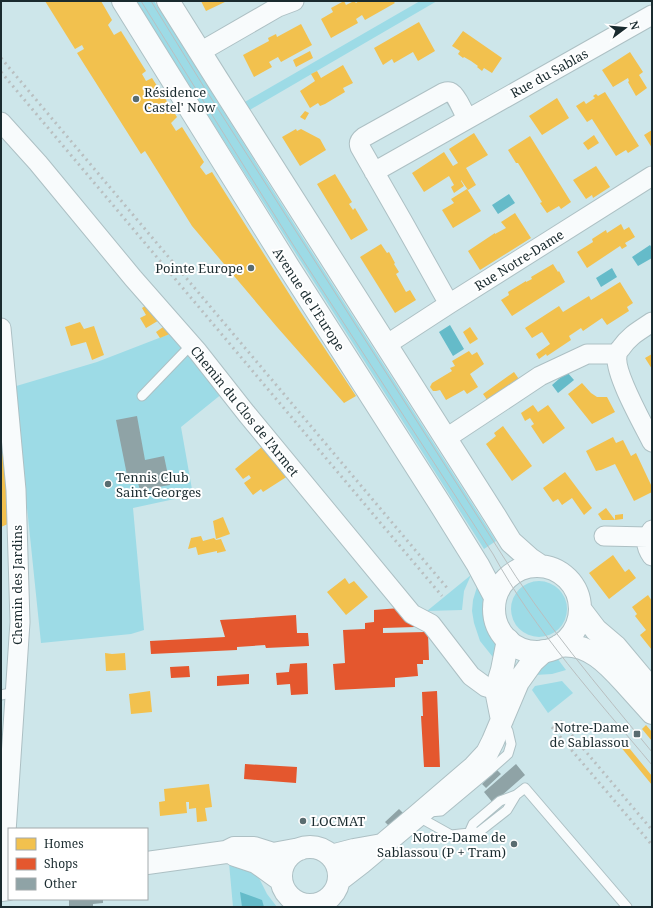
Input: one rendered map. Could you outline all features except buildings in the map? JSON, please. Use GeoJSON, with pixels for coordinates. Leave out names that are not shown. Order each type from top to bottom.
{"type":"FeatureCollection","features":[{"type":"Feature","properties":{"kind":"main road","name":"Avenue de l'Europe"},"geometry":{"type":"LineString","coordinates":[[123,1],[288,266],[442,507],[496,597]]}},
{"type":"Feature","properties":{"kind":"main road"},"geometry":{"type":"LineString","coordinates":[[168,1],[511,542],[539,565],[552,568],[563,574],[572,584],[578,596],[580,609],[574,631],[569,637],[533,661],[521,678],[487,753],[474,767],[420,814],[361,864],[339,880]]}},
{"type":"Feature","properties":{"kind":"main road"},"geometry":{"type":"LineString","coordinates":[[539,565],[525,567],[513,572],[499,587],[494,608],[495,620],[500,631],[508,640],[524,650],[534,652],[565,645],[584,650],[603,660],[652,713]]}},
{"type":"Feature","properties":{"kind":"main road"},"geometry":{"type":"LineString","coordinates":[[580,609],[596,630],[616,646],[652,690]]}},
{"type":"Feature","properties":{"kind":"main road"},"geometry":{"type":"LineString","coordinates":[[502,720],[496,690],[508,640]]}},
{"type":"Feature","properties":{"kind":"main road"},"geometry":{"type":"LineString","coordinates":[[331,856],[382,845]]}},
{"type":"Feature","properties":{"kind":"main road"},"geometry":{"type":"LineString","coordinates":[[148,863],[226,852],[234,848],[254,848],[273,854],[306,847],[313,847],[326,852],[331,856],[338,867],[339,874],[338,887],[330,898],[319,906],[302,905],[294,901],[288,896],[283,888],[281,870],[285,861],[300,849]]}},
{"type":"Feature","properties":{"kind":"main road"},"geometry":{"type":"LineString","coordinates":[[226,852],[256,862],[281,880]]}},
{"type":"Feature","properties":{"kind":"street"},"geometry":{"type":"LineString","coordinates":[[200,52],[278,7],[294,1]]}},
{"type":"Feature","properties":{"kind":"street","name":"Rue du Sablas"},"geometry":{"type":"LineString","coordinates":[[374,172],[652,16]]}},
{"type":"Feature","properties":{"kind":"street"},"geometry":{"type":"LineString","coordinates":[[449,304],[359,144],[360,140],[364,137],[443,93],[448,92],[456,97],[467,119]]}},
{"type":"Feature","properties":{"kind":"street","name":"Chemin du Clos de l'Armet"},"geometry":{"type":"LineString","coordinates":[[1,122],[38,163],[133,278],[191,345],[412,614],[431,624],[471,676],[486,687],[496,690]]}},
{"type":"Feature","properties":{"kind":"street","name":"Rue Notre-Dame"},"geometry":{"type":"LineString","coordinates":[[386,345],[652,176]]}},
{"type":"Feature","properties":{"kind":"street"},"geometry":{"type":"LineString","coordinates":[[652,322],[627,339],[616,354],[617,366],[623,383],[652,442]]}},
{"type":"Feature","properties":{"kind":"street","name":"Chemin des Jardins"},"geometry":{"type":"LineString","coordinates":[[1,328],[16,490],[20,622],[8,693],[3,877],[1,890]]}},
{"type":"Feature","properties":{"kind":"street"},"geometry":{"type":"LineString","coordinates":[[445,439],[540,376],[587,354],[616,354]]}},
{"type":"Feature","properties":{"kind":"street"},"geometry":{"type":"LineString","coordinates":[[604,536],[650,533],[647,545],[652,556]]}},
{"type":"Feature","properties":{"kind":"lane"},"geometry":{"type":"LineString","coordinates":[[142,396],[191,345]]}},
{"type":"Feature","properties":{"kind":"lane"},"geometry":{"type":"LineString","coordinates":[[420,814],[451,835],[479,832],[507,810],[516,795],[525,788],[627,907]]}},
{"type":"Feature","properties":{"kind":"shaded area"},"geometry":{"type":"Polygon","coordinates":[[[135,1],[154,1],[496,541],[484,549],[135,1]]]}},
{"type":"Feature","properties":{"kind":"shaded area"},"geometry":{"type":"Polygon","coordinates":[[[420,1],[437,1],[248,111],[243,103],[420,1]]]}},
{"type":"Feature","properties":{"kind":"shaded area"},"geometry":{"type":"Polygon","coordinates":[[[509,194],[515,203],[498,214],[492,205],[509,194]]]}},
{"type":"Feature","properties":{"kind":"shaded area"},"geometry":{"type":"Polygon","coordinates":[[[650,245],[652,248],[652,258],[638,266],[632,257],[650,245]]]}},
{"type":"Feature","properties":{"kind":"shaded area"},"geometry":{"type":"Polygon","coordinates":[[[612,268],[617,277],[601,287],[596,278],[612,268]]]}},
{"type":"Feature","properties":{"kind":"shaded area"},"geometry":{"type":"Polygon","coordinates":[[[450,325],[464,349],[453,356],[439,332],[450,325]]]}},
{"type":"Feature","properties":{"kind":"shaded area","name":"Tennis Club Saint-Georges"},"geometry":{"type":"Polygon","coordinates":[[[172,333],[223,393],[181,427],[193,495],[133,508],[144,630],[131,634],[41,643],[13,387],[97,362],[172,333]]]}},
{"type":"Feature","properties":{"kind":"shaded area"},"geometry":{"type":"Polygon","coordinates":[[[567,372],[574,380],[558,393],[552,385],[567,372]]]}},
{"type":"Feature","properties":{"kind":"shaded area"},"geometry":{"type":"Polygon","coordinates":[[[471,575],[464,591],[462,610],[427,611],[471,575]]]}},
{"type":"Feature","properties":{"kind":"shaded area"},"geometry":{"type":"Polygon","coordinates":[[[480,577],[487,594],[486,612],[495,640],[496,661],[480,641],[474,623],[472,611],[473,600],[480,577]]]}},
{"type":"Feature","properties":{"kind":"shaded area"},"geometry":{"type":"Polygon","coordinates":[[[533,581],[545,581],[559,589],[567,603],[565,620],[559,629],[545,637],[533,637],[523,632],[516,625],[511,615],[511,603],[516,593],[523,586],[533,581]]]}},
{"type":"Feature","properties":{"kind":"shaded area"},"geometry":{"type":"Polygon","coordinates":[[[557,658],[566,670],[552,674],[535,675],[547,663],[557,658]]]}},
{"type":"Feature","properties":{"kind":"shaded area"},"geometry":{"type":"Polygon","coordinates":[[[562,681],[573,693],[548,713],[532,690],[535,686],[562,681]]]}},
{"type":"Feature","properties":{"kind":"shaded area"},"geometry":{"type":"Polygon","coordinates":[[[229,863],[257,874],[267,894],[277,907],[233,907],[229,863]]]}},
{"type":"Feature","properties":{"kind":"shaded area"},"geometry":{"type":"Polygon","coordinates":[[[240,892],[262,900],[264,907],[242,907],[240,892]]]}},
{"type":"Feature","properties":{"kind":"tram line"},"geometry":{"type":"LineString","coordinates":[[141,1],[292,243],[528,610],[567,663],[652,765]]}},
{"type":"Feature","properties":{"kind":"tram line"},"geometry":{"type":"LineString","coordinates":[[151,1],[204,87],[516,577],[572,654],[652,752]]}},
{"type":"Feature","properties":{"kind":"railway"},"geometry":{"type":"LineString","coordinates":[[1,58],[448,589]]}},
{"type":"Feature","properties":{"kind":"railway"},"geometry":{"type":"LineString","coordinates":[[1,72],[442,596]]}},
{"type":"Feature","properties":{"kind":"railway"},"geometry":{"type":"LineString","coordinates":[[560,721],[652,830]]}},
{"type":"Feature","properties":{"kind":"railway"},"geometry":{"type":"LineString","coordinates":[[552,727],[652,845]]}},
{"type":"Feature","properties":{"kind":"place","name":"Résidence Castel' Now"},"geometry":{"type":"Point","coordinates":[136,99]}},
{"type":"Feature","properties":{"kind":"place","name":"Pointe Europe"},"geometry":{"type":"Point","coordinates":[251,268]}},
{"type":"Feature","properties":{"kind":"place","name":"Tennis Club Saint-Georges"},"geometry":{"type":"Point","coordinates":[108,484]}},
{"type":"Feature","properties":{"kind":"place","name":"Notre-Dame de Sablassou"},"geometry":{"type":"Point","coordinates":[637,734]}},
{"type":"Feature","properties":{"kind":"place","name":"LOCMAT"},"geometry":{"type":"Point","coordinates":[303,821]}},
{"type":"Feature","properties":{"kind":"place","name":"Notre-Dame de Sablassou (P + Tram)"},"geometry":{"type":"Point","coordinates":[514,844]}}]}
